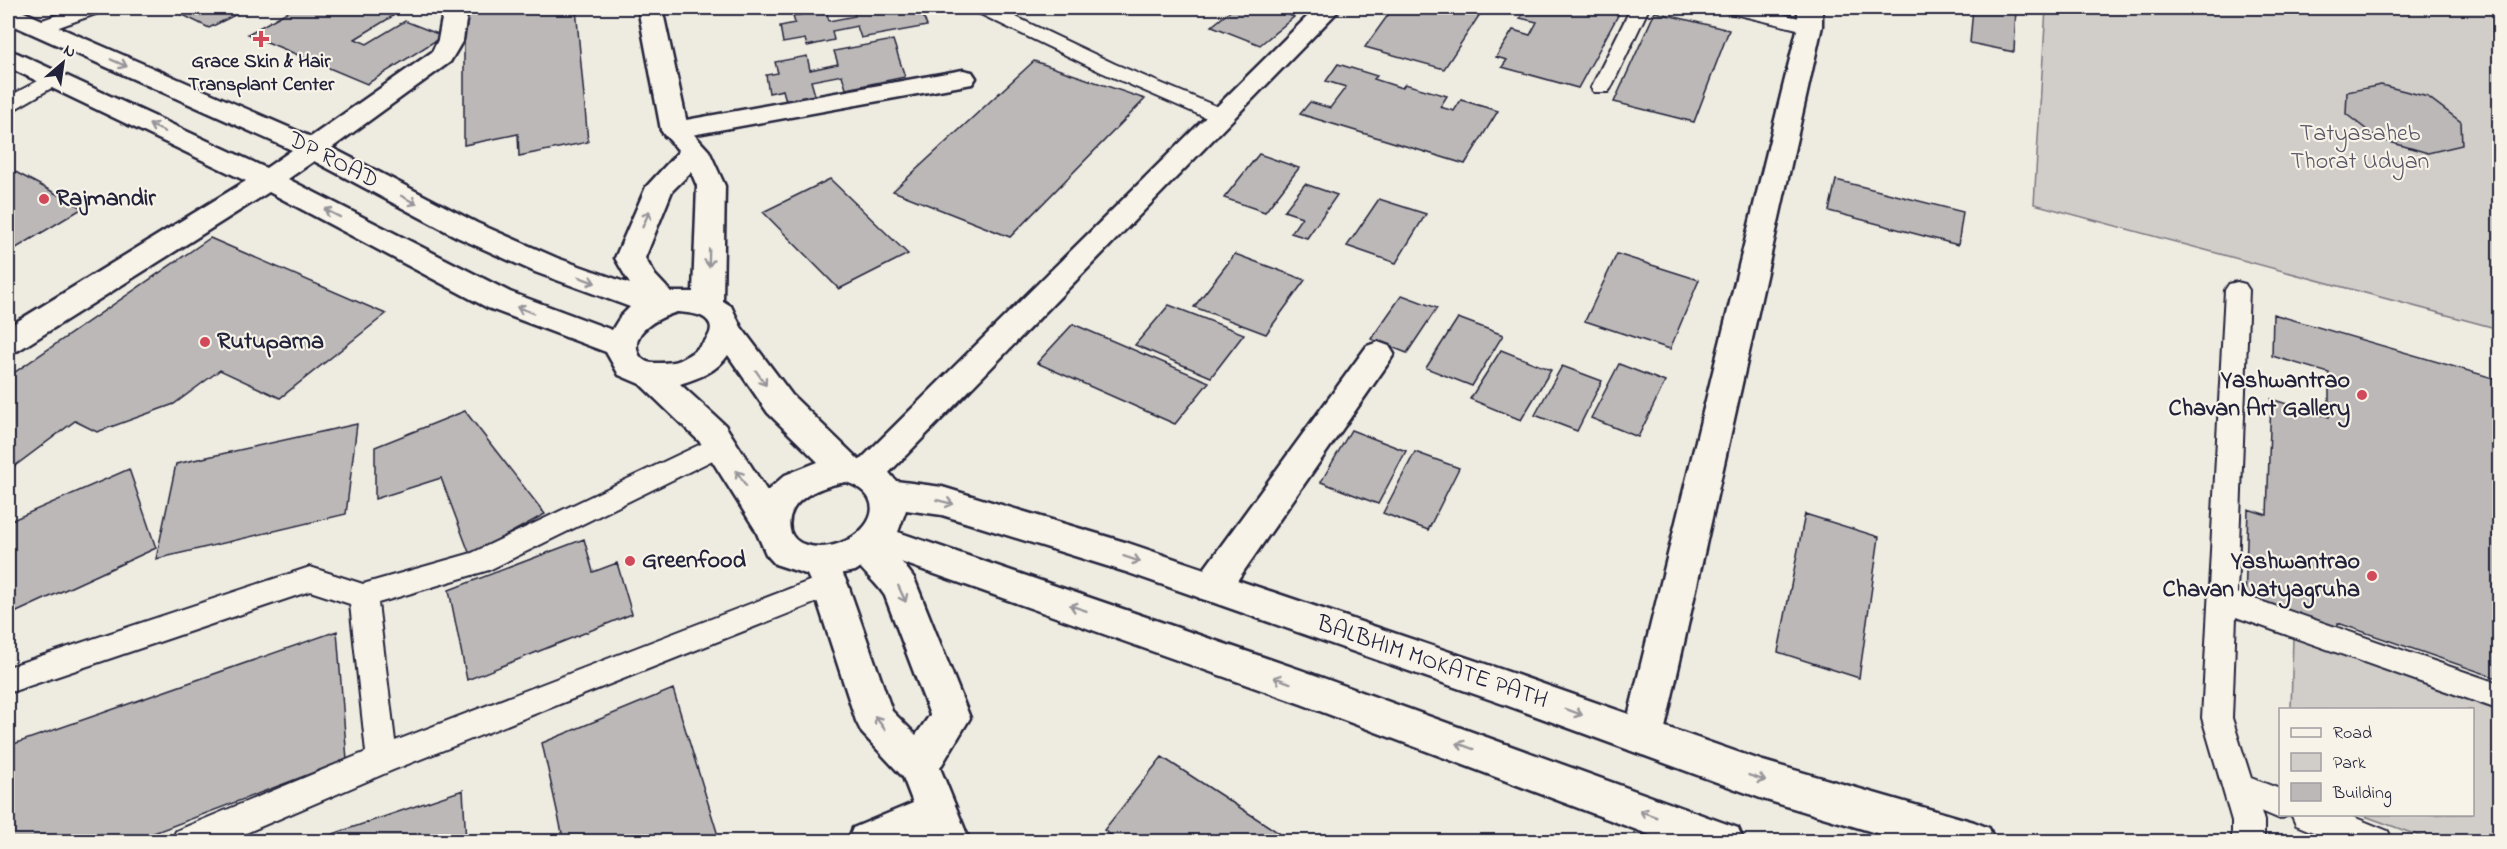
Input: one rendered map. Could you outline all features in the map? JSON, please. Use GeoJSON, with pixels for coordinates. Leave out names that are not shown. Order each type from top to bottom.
{"type":"FeatureCollection","features":[{"type":"Feature","properties":{"kind":"main road"},"geometry":{"type":"LineString","coordinates":[[8,342],[268,180],[441,57],[448,50],[456,8]]}},
{"type":"Feature","properties":{"kind":"main road"},"geometry":{"type":"LineString","coordinates":[[650,8],[675,130],[695,151],[711,186],[717,318],[722,345],[710,358],[691,369],[670,375],[650,375],[633,369],[622,358],[620,345],[626,329],[640,316],[662,305],[677,301],[697,301],[717,318],[780,404],[867,479],[891,508],[888,524],[871,544],[841,561],[825,574]]}},
{"type":"Feature","properties":{"kind":"main road"},"geometry":{"type":"LineString","coordinates":[[867,479],[1329,8]]}},
{"type":"Feature","properties":{"kind":"main road","name":"DP ROAD"},"geometry":{"type":"LineString","coordinates":[[8,14],[312,149],[467,230],[546,265],[662,305]]}},
{"type":"Feature","properties":{"kind":"main road"},"geometry":{"type":"LineString","coordinates":[[1643,737],[1810,17]]}},
{"type":"Feature","properties":{"kind":"main road","name":"DP ROAD"},"geometry":{"type":"LineString","coordinates":[[8,58],[268,180],[499,300],[620,345]]}},
{"type":"Feature","properties":{"kind":"main road"},"geometry":{"type":"LineString","coordinates":[[675,130],[963,78]]}},
{"type":"Feature","properties":{"kind":"main road"},"geometry":{"type":"LineString","coordinates":[[662,305],[644,282],[630,258],[660,187],[695,151]]}},
{"type":"Feature","properties":{"kind":"main road"},"geometry":{"type":"LineString","coordinates":[[1212,587],[1378,354]]}},
{"type":"Feature","properties":{"kind":"main road"},"geometry":{"type":"LineString","coordinates":[[650,375],[713,434],[772,527],[776,542],[786,554],[825,574],[876,721],[919,765],[943,827],[868,842]]}},
{"type":"Feature","properties":{"kind":"main road"},"geometry":{"type":"LineString","coordinates":[[772,527],[774,513],[782,498],[811,476],[829,470],[867,479]]}},
{"type":"Feature","properties":{"kind":"main road","name":"BALBHIM MOKATE PATH"},"geometry":{"type":"LineString","coordinates":[[867,479],[1128,558],[1503,687],[1763,780],[1974,842]]}},
{"type":"Feature","properties":{"kind":"main road"},"geometry":{"type":"LineString","coordinates":[[871,544],[902,590],[951,718],[919,765]]}},
{"type":"Feature","properties":{"kind":"main road"},"geometry":{"type":"LineString","coordinates":[[871,544],[1098,615],[1484,752],[1723,842]]}},
{"type":"Feature","properties":{"kind":"lane"},"geometry":{"type":"LineString","coordinates":[[38,28],[94,8]]}},
{"type":"Feature","properties":{"kind":"lane"},"geometry":{"type":"LineString","coordinates":[[983,8],[1108,68],[1222,117]]}},
{"type":"Feature","properties":{"kind":"lane"},"geometry":{"type":"LineString","coordinates":[[1601,88],[1640,8]]}},
{"type":"Feature","properties":{"kind":"lane"},"geometry":{"type":"LineString","coordinates":[[1733,8],[1810,17]]}},
{"type":"Feature","properties":{"kind":"lane"},"geometry":{"type":"LineString","coordinates":[[8,105],[53,79]]}},
{"type":"Feature","properties":{"kind":"lane"},"geometry":{"type":"LineString","coordinates":[[2237,290],[2217,718],[2248,821],[2248,842]]}},
{"type":"Feature","properties":{"kind":"lane"},"geometry":{"type":"LineString","coordinates":[[8,680],[310,579],[363,596],[479,562],[720,445]]}},
{"type":"Feature","properties":{"kind":"lane"},"geometry":{"type":"LineString","coordinates":[[187,842],[825,574]]}},
{"type":"Feature","properties":{"kind":"lane"},"geometry":{"type":"LineString","coordinates":[[363,596],[382,760]]}},
{"type":"Feature","properties":{"kind":"lane"},"geometry":{"type":"LineString","coordinates":[[2223,600],[2499,697]]}},
{"type":"Feature","properties":{"kind":"lane"},"geometry":{"type":"LineString","coordinates":[[2238,788],[2279,804]]}},
{"type":"Feature","properties":{"kind":"lane"},"geometry":{"type":"LineString","coordinates":[[2312,816],[2377,842]]}},
{"type":"Feature","properties":{"kind":"green space","name":"Tatyasaheb Thorat Udyan"},"geometry":{"type":"Polygon","coordinates":[[[2046,8],[2499,8],[2499,329],[2034,204],[2046,8]]]}},
{"type":"Feature","properties":{"kind":"green space"},"geometry":{"type":"Polygon","coordinates":[[[2293,636],[2499,708],[2499,841],[2433,841],[2365,816],[2474,816],[2474,708],[2291,708],[2293,636]]]}},
{"type":"Feature","properties":{"kind":"building"},"geometry":{"type":"Polygon","coordinates":[[[169,8],[232,8],[241,12],[209,28],[169,8]]]}},
{"type":"Feature","properties":{"kind":"building"},"geometry":{"type":"Polygon","coordinates":[[[294,8],[372,8],[393,16],[355,39],[367,44],[405,21],[443,36],[367,84],[248,34],[294,8]]]}},
{"type":"Feature","properties":{"kind":"building"},"geometry":{"type":"Polygon","coordinates":[[[464,8],[576,8],[588,142],[519,156],[518,134],[464,145],[464,8]]]}},
{"type":"Feature","properties":{"kind":"building"},"geometry":{"type":"Polygon","coordinates":[[[852,8],[920,8],[927,26],[861,38],[857,26],[832,31],[834,40],[807,46],[805,39],[783,43],[780,26],[795,23],[793,16],[826,10],[829,21],[855,16],[852,8]]]}},
{"type":"Feature","properties":{"kind":"building"},"geometry":{"type":"Polygon","coordinates":[[[1234,8],[1271,8],[1294,17],[1260,45],[1212,26],[1234,8]]]}},
{"type":"Feature","properties":{"kind":"building"},"geometry":{"type":"Polygon","coordinates":[[[1393,8],[1484,8],[1444,69],[1365,47],[1393,8]]]}},
{"type":"Feature","properties":{"kind":"building"},"geometry":{"type":"Polygon","coordinates":[[[1527,8],[1622,8],[1578,88],[1502,67],[1507,60],[1496,57],[1513,30],[1530,35],[1537,22],[1520,18],[1527,8]]]}},
{"type":"Feature","properties":{"kind":"building"},"geometry":{"type":"Polygon","coordinates":[[[1973,8],[2016,8],[2014,52],[1970,43],[1973,8]]]}},
{"type":"Feature","properties":{"kind":"building"},"geometry":{"type":"Polygon","coordinates":[[[1655,12],[1729,30],[1694,122],[1614,102],[1655,12]]]}},
{"type":"Feature","properties":{"kind":"building"},"geometry":{"type":"Polygon","coordinates":[[[893,40],[905,77],[846,89],[842,75],[811,81],[815,95],[786,101],[783,90],[769,93],[766,75],[778,73],[775,62],[807,56],[810,70],[838,64],[834,51],[893,40]]]}},
{"type":"Feature","properties":{"kind":"building"},"geometry":{"type":"Polygon","coordinates":[[[1034,61],[1145,99],[1010,237],[893,191],[1034,61]]]}},
{"type":"Feature","properties":{"kind":"building"},"geometry":{"type":"Polygon","coordinates":[[[1338,64],[1377,76],[1374,79],[1402,88],[1405,84],[1447,96],[1440,107],[1454,111],[1461,100],[1498,111],[1465,164],[1300,114],[1310,102],[1330,108],[1346,87],[1326,81],[1338,64]]]}},
{"type":"Feature","properties":{"kind":"building"},"geometry":{"type":"Polygon","coordinates":[[[2381,85],[2428,97],[2461,122],[2462,145],[2428,153],[2379,139],[2346,114],[2347,92],[2381,85]]]}},
{"type":"Feature","properties":{"kind":"building"},"geometry":{"type":"Polygon","coordinates":[[[1259,154],[1299,168],[1265,212],[1224,198],[1259,154]]]}},
{"type":"Feature","properties":{"kind":"building"},"geometry":{"type":"Polygon","coordinates":[[[8,168],[83,208],[8,253],[8,168]]]}},
{"type":"Feature","properties":{"kind":"building"},"geometry":{"type":"Polygon","coordinates":[[[830,179],[908,254],[839,289],[763,212],[830,179]]]}},
{"type":"Feature","properties":{"kind":"building"},"geometry":{"type":"Polygon","coordinates":[[[1836,180],[1963,212],[1958,245],[1829,211],[1836,180]]]}},
{"type":"Feature","properties":{"kind":"building"},"geometry":{"type":"Polygon","coordinates":[[[1305,184],[1337,195],[1307,238],[1291,233],[1302,217],[1284,211],[1305,184]]]}},
{"type":"Feature","properties":{"kind":"building"},"geometry":{"type":"Polygon","coordinates":[[[1379,199],[1426,214],[1396,263],[1347,246],[1379,199]]]}},
{"type":"Feature","properties":{"kind":"building","name":"Rutuparna"},"geometry":{"type":"Polygon","coordinates":[[[210,238],[386,314],[280,398],[220,370],[174,404],[97,432],[75,421],[8,471],[8,377],[210,238]]]}},
{"type":"Feature","properties":{"kind":"building"},"geometry":{"type":"Polygon","coordinates":[[[1235,254],[1305,280],[1266,334],[1194,307],[1235,254]]]}},
{"type":"Feature","properties":{"kind":"building"},"geometry":{"type":"Polygon","coordinates":[[[1617,254],[1699,280],[1670,349],[1585,321],[1617,254]]]}},
{"type":"Feature","properties":{"kind":"building"},"geometry":{"type":"Polygon","coordinates":[[[1402,295],[1437,308],[1407,353],[1371,339],[1402,295]]]}},
{"type":"Feature","properties":{"kind":"building"},"geometry":{"type":"Polygon","coordinates":[[[1169,305],[1244,334],[1211,377],[1135,345],[1169,305]]]}},
{"type":"Feature","properties":{"kind":"building"},"geometry":{"type":"Polygon","coordinates":[[[2273,314],[2500,380],[2500,679],[2338,623],[2338,635],[2245,603],[2248,509],[2267,515],[2271,399],[2329,417],[2329,373],[2272,356],[2273,314]]]}},
{"type":"Feature","properties":{"kind":"building"},"geometry":{"type":"Polygon","coordinates":[[[1458,318],[1503,335],[1472,386],[1426,368],[1458,318]]]}},
{"type":"Feature","properties":{"kind":"building"},"geometry":{"type":"Polygon","coordinates":[[[1073,324],[1209,382],[1175,424],[1037,363],[1073,324]]]}},
{"type":"Feature","properties":{"kind":"building"},"geometry":{"type":"Polygon","coordinates":[[[1501,350],[1551,370],[1521,420],[1470,399],[1501,350]]]}},
{"type":"Feature","properties":{"kind":"building"},"geometry":{"type":"Polygon","coordinates":[[[1619,364],[1665,382],[1638,437],[1591,418],[1619,364]]]}},
{"type":"Feature","properties":{"kind":"building"},"geometry":{"type":"Polygon","coordinates":[[[1562,366],[1602,381],[1577,431],[1535,415],[1562,366]]]}},
{"type":"Feature","properties":{"kind":"building"},"geometry":{"type":"Polygon","coordinates":[[[465,411],[545,514],[470,555],[441,478],[375,499],[375,447],[465,411]]]}},
{"type":"Feature","properties":{"kind":"building"},"geometry":{"type":"Polygon","coordinates":[[[357,424],[346,514],[156,559],[176,464],[357,424]]]}},
{"type":"Feature","properties":{"kind":"building"},"geometry":{"type":"Polygon","coordinates":[[[1351,430],[1406,451],[1378,504],[1321,482],[1351,430]]]}},
{"type":"Feature","properties":{"kind":"building"},"geometry":{"type":"Polygon","coordinates":[[[1415,452],[1459,468],[1428,530],[1383,513],[1415,452]]]}},
{"type":"Feature","properties":{"kind":"building"},"geometry":{"type":"Polygon","coordinates":[[[129,469],[156,548],[8,616],[8,522],[129,469]]]}},
{"type":"Feature","properties":{"kind":"building"},"geometry":{"type":"Polygon","coordinates":[[[1805,514],[1879,537],[1859,678],[1778,652],[1805,514]]]}},
{"type":"Feature","properties":{"kind":"building"},"geometry":{"type":"Polygon","coordinates":[[[584,539],[593,572],[617,563],[632,614],[467,680],[449,590],[584,539]]]}},
{"type":"Feature","properties":{"kind":"building"},"geometry":{"type":"Polygon","coordinates":[[[337,631],[347,760],[130,842],[8,842],[8,746],[337,631]]]}},
{"type":"Feature","properties":{"kind":"building"},"geometry":{"type":"Polygon","coordinates":[[[673,689],[720,842],[564,842],[542,743],[673,689]]]}},
{"type":"Feature","properties":{"kind":"building"},"geometry":{"type":"Polygon","coordinates":[[[1162,757],[1279,833],[1273,842],[1120,842],[1104,830],[1162,757]]]}},
{"type":"Feature","properties":{"kind":"building"},"geometry":{"type":"Polygon","coordinates":[[[463,790],[466,842],[321,842],[321,838],[463,790]]]}},
{"type":"Feature","properties":{"kind":"place","name":"Grace Skin & Hair Transplant Center"},"geometry":{"type":"Point","coordinates":[261,39]}},
{"type":"Feature","properties":{"kind":"place","name":"Rajmandir"},"geometry":{"type":"Point","coordinates":[44,199]}},
{"type":"Feature","properties":{"kind":"place","name":"Rutuparna"},"geometry":{"type":"Point","coordinates":[205,342]}},
{"type":"Feature","properties":{"kind":"place","name":"Yashwantrao Chavan Art Gallery"},"geometry":{"type":"Point","coordinates":[2362,395]}},
{"type":"Feature","properties":{"kind":"place","name":"Greenfood"},"geometry":{"type":"Point","coordinates":[630,561]}},
{"type":"Feature","properties":{"kind":"place","name":"Yashwantrao Chavan Natyagruha"},"geometry":{"type":"Point","coordinates":[2372,576]}}]}
